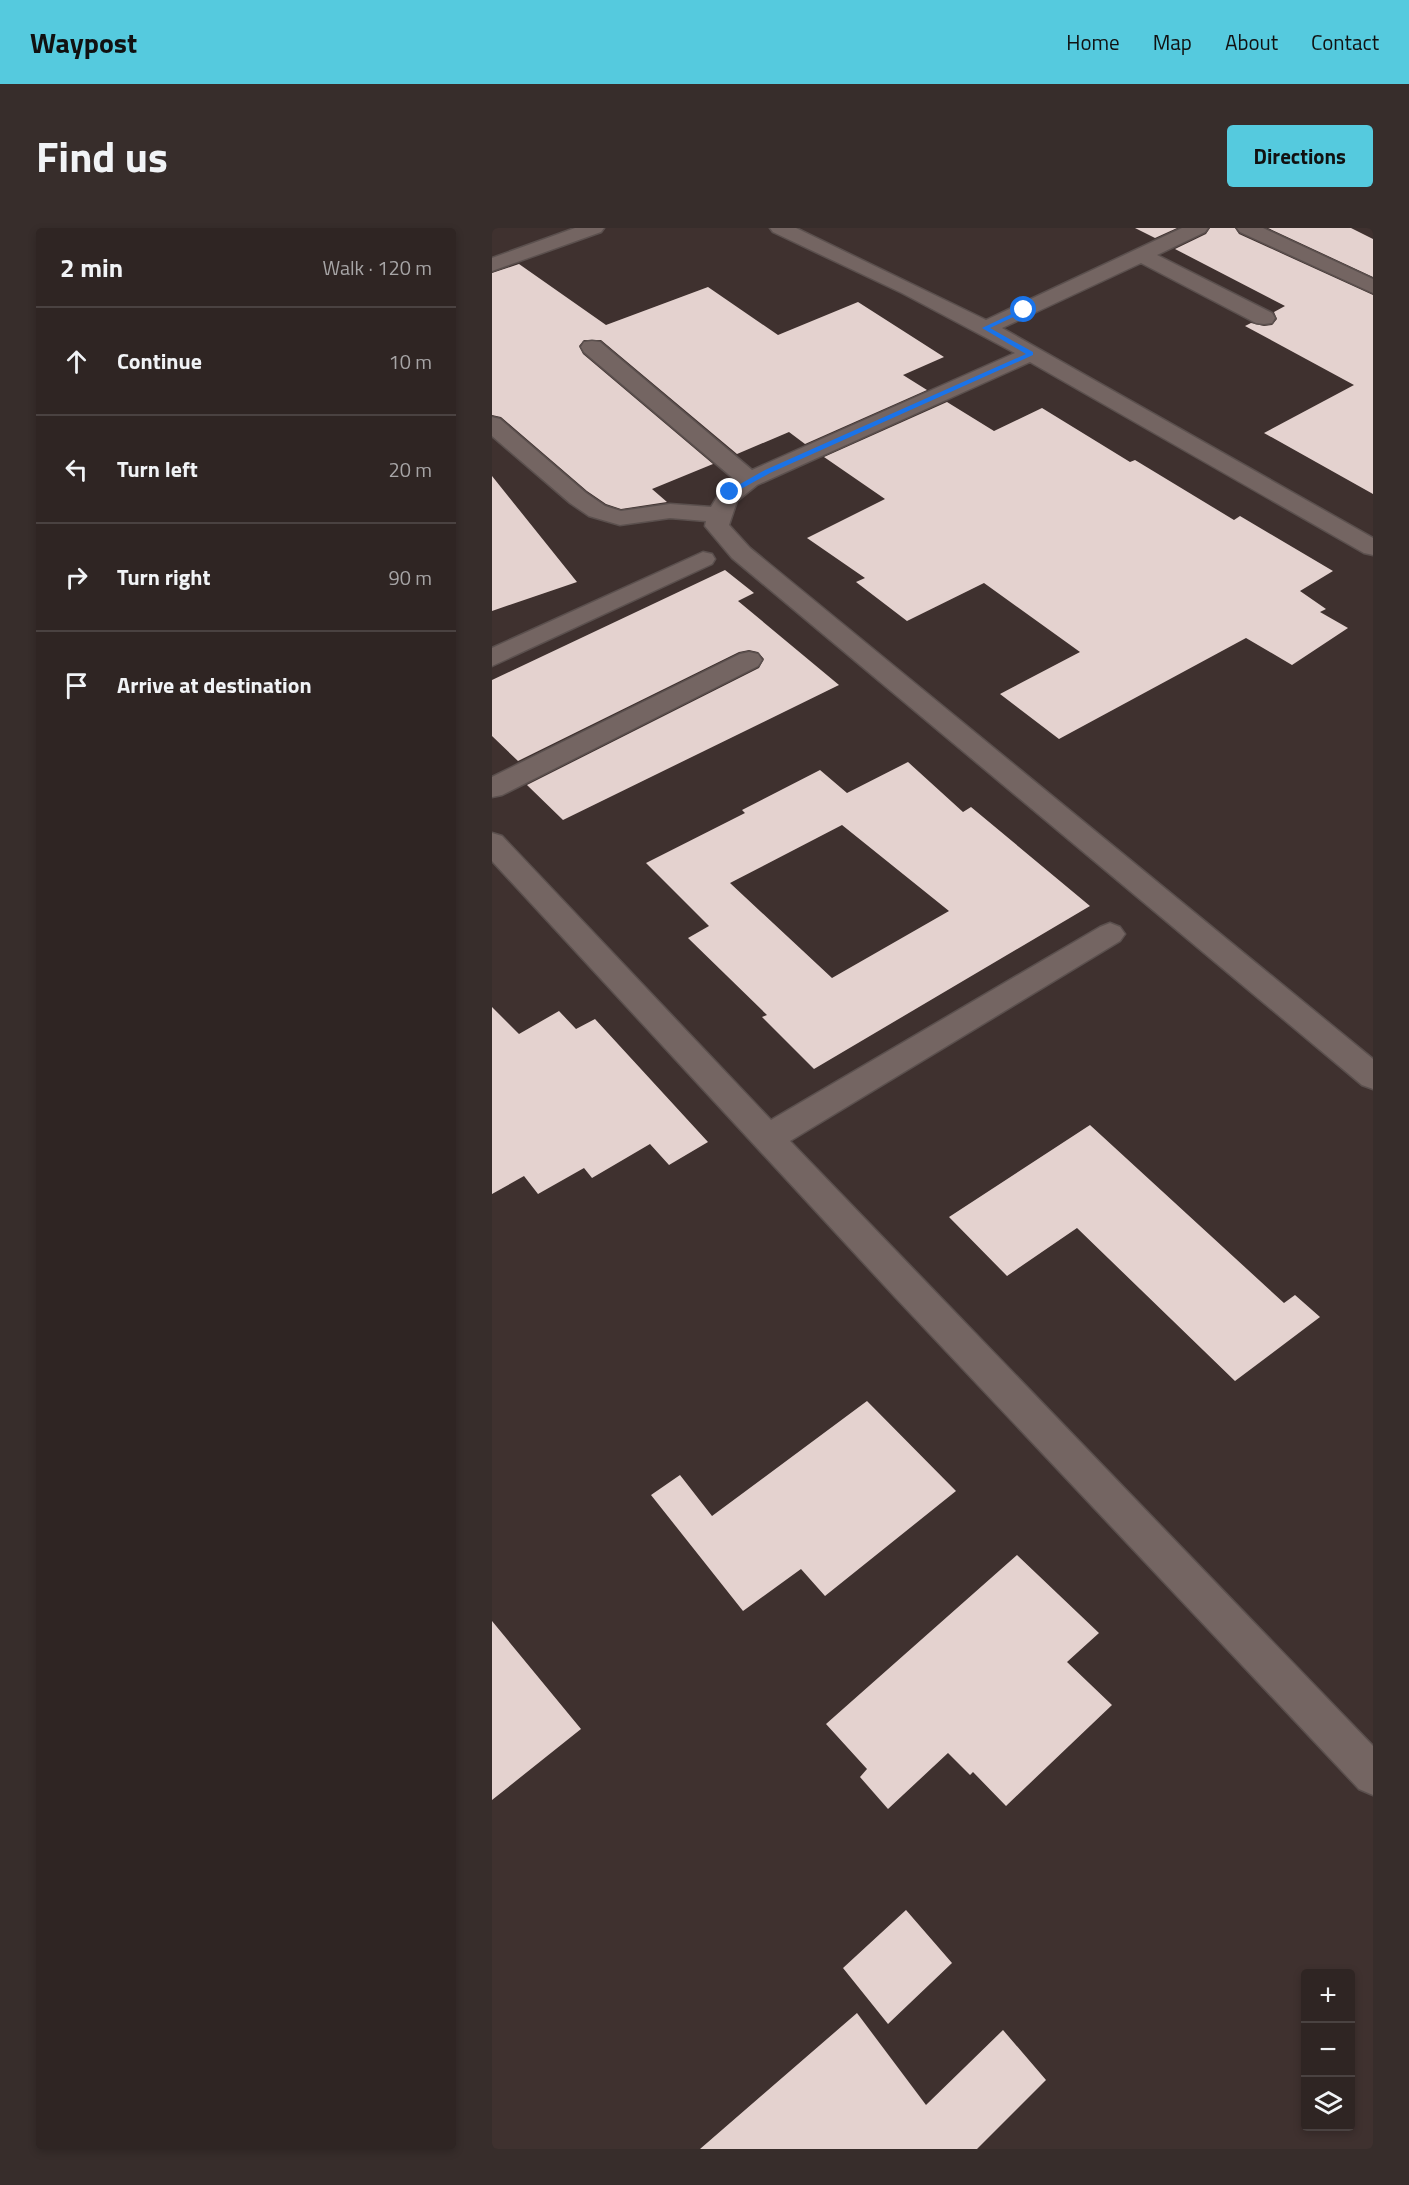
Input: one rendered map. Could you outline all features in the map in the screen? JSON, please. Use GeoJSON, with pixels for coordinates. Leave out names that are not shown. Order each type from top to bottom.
{"type":"FeatureCollection","features":[{"type":"Feature","properties":{"kind":"street"},"geometry":{"type":"LineString","coordinates":[[492,265],[594,228]]}},
{"type":"Feature","properties":{"kind":"street"},"geometry":{"type":"LineString","coordinates":[[780,228],[986,328],[1370,542]]}},
{"type":"Feature","properties":{"kind":"street"},"geometry":{"type":"LineString","coordinates":[[986,328],[1198,228]]}},
{"type":"Feature","properties":{"kind":"street"},"geometry":{"type":"LineString","coordinates":[[1247,228],[1373,287]]}},
{"type":"Feature","properties":{"kind":"street"},"geometry":{"type":"LineString","coordinates":[[1141,255],[1264,318]]}},
{"type":"Feature","properties":{"kind":"street"},"geometry":{"type":"LineString","coordinates":[[592,348],[749,480]]}},
{"type":"Feature","properties":{"kind":"street"},"geometry":{"type":"LineString","coordinates":[[1031,354],[749,480],[730,492],[717,526],[741,553],[1373,1077]]}},
{"type":"Feature","properties":{"kind":"street"},"geometry":{"type":"LineString","coordinates":[[492,424],[597,512],[620,518],[670,511],[720,515]]}},
{"type":"Feature","properties":{"kind":"street"},"geometry":{"type":"LineString","coordinates":[[492,658],[703,559]]}},
{"type":"Feature","properties":{"kind":"street"},"geometry":{"type":"LineString","coordinates":[[492,788],[748,660]]}},
{"type":"Feature","properties":{"kind":"street"},"geometry":{"type":"LineString","coordinates":[[492,843],[768,1138],[1373,1775]]}},
{"type":"Feature","properties":{"kind":"street"},"geometry":{"type":"LineString","coordinates":[[768,1138],[1110,934]]}},
{"type":"Feature","properties":{"kind":"building"},"geometry":{"type":"Polygon","coordinates":[[[1135,228],[1177,228],[1155,238],[1135,228]]]}},
{"type":"Feature","properties":{"kind":"building"},"geometry":{"type":"Polygon","coordinates":[[[1210,228],[1235,228],[1239,234],[1373,295],[1373,494],[1264,433],[1354,385],[1245,326],[1251,323],[1272,325],[1277,319],[1274,312],[1285,306],[1175,249],[1206,234],[1210,228]]]}},
{"type":"Feature","properties":{"kind":"building"},"geometry":{"type":"Polygon","coordinates":[[[1268,228],[1351,228],[1373,239],[1373,277],[1268,228]]]}},
{"type":"Feature","properties":{"kind":"building"},"geometry":{"type":"Polygon","coordinates":[[[519,264],[606,325],[708,287],[778,335],[858,302],[944,357],[903,375],[927,390],[805,444],[789,432],[737,454],[601,340],[584,340],[579,346],[583,354],[713,464],[652,489],[667,502],[621,509],[606,504],[587,491],[501,417],[492,415],[492,273],[519,264]]]}},
{"type":"Feature","properties":{"kind":"building"},"geometry":{"type":"Polygon","coordinates":[[[947,402],[994,431],[1042,408],[1130,462],[1135,460],[1234,520],[1240,516],[1333,571],[1300,591],[1326,609],[1320,612],[1348,628],[1292,665],[1246,638],[1059,739],[1000,694],[1080,652],[984,583],[907,621],[856,582],[865,578],[807,538],[885,499],[824,457],[947,402]]]}},
{"type":"Feature","properties":{"kind":"building"},"geometry":{"type":"Polygon","coordinates":[[[492,476],[577,582],[492,611],[492,476]]]}},
{"type":"Feature","properties":{"kind":"building"},"geometry":{"type":"Polygon","coordinates":[[[725,570],[754,593],[738,601],[839,685],[563,820],[527,785],[759,668],[764,659],[758,652],[749,650],[739,652],[518,761],[492,736],[492,680],[725,570]]]}},
{"type":"Feature","properties":{"kind":"building"},"geometry":{"type":"Polygon","coordinates":[[[908,762],[963,812],[971,807],[1090,906],[814,1069],[762,1017],[767,1015],[688,938],[709,926],[646,863],[745,813],[742,810],[820,770],[847,793],[908,762]],[[842,825],[730,883],[832,978],[949,911],[842,825]]]}},
{"type":"Feature","properties":{"kind":"building"},"geometry":{"type":"Polygon","coordinates":[[[492,1007],[519,1034],[559,1011],[576,1029],[595,1019],[708,1142],[669,1165],[650,1144],[592,1178],[584,1168],[538,1194],[524,1176],[492,1194],[492,1007]]]}},
{"type":"Feature","properties":{"kind":"building"},"geometry":{"type":"Polygon","coordinates":[[[1090,1125],[1284,1303],[1295,1295],[1320,1317],[1235,1381],[1077,1228],[1007,1276],[949,1217],[1090,1125]]]}},
{"type":"Feature","properties":{"kind":"building"},"geometry":{"type":"Polygon","coordinates":[[[867,1401],[956,1491],[825,1596],[801,1569],[743,1611],[651,1495],[680,1475],[712,1516],[867,1401]]]}},
{"type":"Feature","properties":{"kind":"building"},"geometry":{"type":"Polygon","coordinates":[[[1017,1555],[1099,1633],[1067,1662],[1112,1705],[1006,1806],[973,1772],[970,1775],[948,1753],[888,1809],[860,1777],[867,1769],[826,1724],[1017,1555]]]}},
{"type":"Feature","properties":{"kind":"building"},"geometry":{"type":"Polygon","coordinates":[[[492,1621],[581,1729],[492,1800],[492,1621]]]}},
{"type":"Feature","properties":{"kind":"building"},"geometry":{"type":"Polygon","coordinates":[[[906,1910],[952,1963],[888,2024],[843,1968],[906,1910]]]}},
{"type":"Feature","properties":{"kind":"building"},"geometry":{"type":"Polygon","coordinates":[[[857,2013],[926,2105],[1003,2030],[1046,2080],[977,2149],[700,2149],[857,2013]]]}},
{"type":"Feature","properties":{"kind":"route"},"geometry":{"type":"LineString","coordinates":[[730,492],[749,480],[1031,354],[986,328],[1024,310]]}}]}
